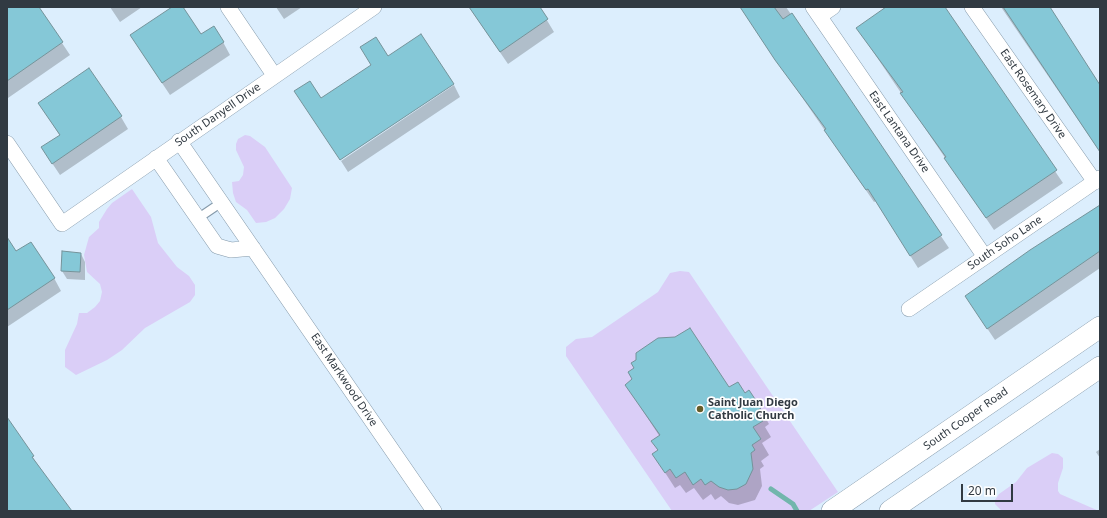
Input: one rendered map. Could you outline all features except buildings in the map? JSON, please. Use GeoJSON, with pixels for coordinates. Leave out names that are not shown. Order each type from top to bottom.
{"type":"FeatureCollection","features":[{"type":"Feature","properties":{"kind":"main road","name":"South Cooper Road"},"geometry":{"type":"LineString","coordinates":[[832,511],[1100,327]]}},
{"type":"Feature","properties":{"kind":"main road"},"geometry":{"type":"LineString","coordinates":[[890,511],[1100,367]]}},
{"type":"Feature","properties":{"kind":"main road"},"geometry":{"type":"LineString","coordinates":[[979,410],[998,437]]}},
{"type":"Feature","properties":{"kind":"street"},"geometry":{"type":"LineString","coordinates":[[228,7],[274,75]]}},
{"type":"Feature","properties":{"kind":"street","name":"South Danyell Drive"},"geometry":{"type":"LineString","coordinates":[[7,143],[62,224],[274,75],[374,7]]}},
{"type":"Feature","properties":{"kind":"street"},"geometry":{"type":"LineString","coordinates":[[817,12],[833,7]]}},
{"type":"Feature","properties":{"kind":"street","name":"East Rosemary Drive"},"geometry":{"type":"LineString","coordinates":[[972,7],[1097,180]]}},
{"type":"Feature","properties":{"kind":"street","name":"East Lantana Drive"},"geometry":{"type":"LineString","coordinates":[[817,12],[985,257]]}},
{"type":"Feature","properties":{"kind":"street","name":"East Markwood Drive"},"geometry":{"type":"LineString","coordinates":[[179,142],[222,202],[434,511]]}},
{"type":"Feature","properties":{"kind":"street"},"geometry":{"type":"LineString","coordinates":[[156,158],[217,246],[231,250],[253,248]]}},
{"type":"Feature","properties":{"kind":"street","name":"South Soho Lane"},"geometry":{"type":"LineString","coordinates":[[909,309],[1097,180]]}},
{"type":"Feature","properties":{"kind":"lane"},"geometry":{"type":"LineString","coordinates":[[197,219],[222,202]]}},
{"type":"Feature","properties":{"kind":"shaded area"},"geometry":{"type":"Polygon","coordinates":[[[245,135],[250,136],[265,147],[292,188],[290,199],[284,209],[275,218],[266,222],[256,223],[247,210],[236,202],[233,193],[232,182],[239,181],[243,175],[244,167],[236,150],[236,144],[238,139],[245,135]]]}},
{"type":"Feature","properties":{"kind":"shaded area"},"geometry":{"type":"Polygon","coordinates":[[[132,189],[151,217],[158,243],[177,267],[189,276],[195,285],[195,295],[190,302],[145,328],[122,350],[107,360],[76,375],[65,367],[65,350],[77,324],[79,313],[87,313],[95,307],[100,301],[102,292],[100,284],[87,272],[84,255],[89,237],[99,228],[99,222],[112,203],[132,189]]]}},
{"type":"Feature","properties":{"kind":"shaded area"},"geometry":{"type":"Polygon","coordinates":[[[680,271],[689,272],[838,492],[809,511],[672,511],[566,356],[566,347],[576,339],[592,337],[658,292],[670,273],[680,271]]]}},
{"type":"Feature","properties":{"kind":"shaded area"},"geometry":{"type":"Polygon","coordinates":[[[1052,453],[1058,454],[1063,458],[1063,468],[1058,483],[1058,491],[1060,494],[1099,511],[1002,511],[995,504],[995,500],[999,494],[1016,482],[1027,468],[1052,453]]]}},
{"type":"Feature","properties":{"kind":"waterway"},"geometry":{"type":"LineString","coordinates":[[771,489],[793,504],[797,511]]}},
{"type":"Feature","properties":{"kind":"place","name":"Saint Juan Diego Catholic Church"},"geometry":{"type":"Point","coordinates":[700,409]}}]}
